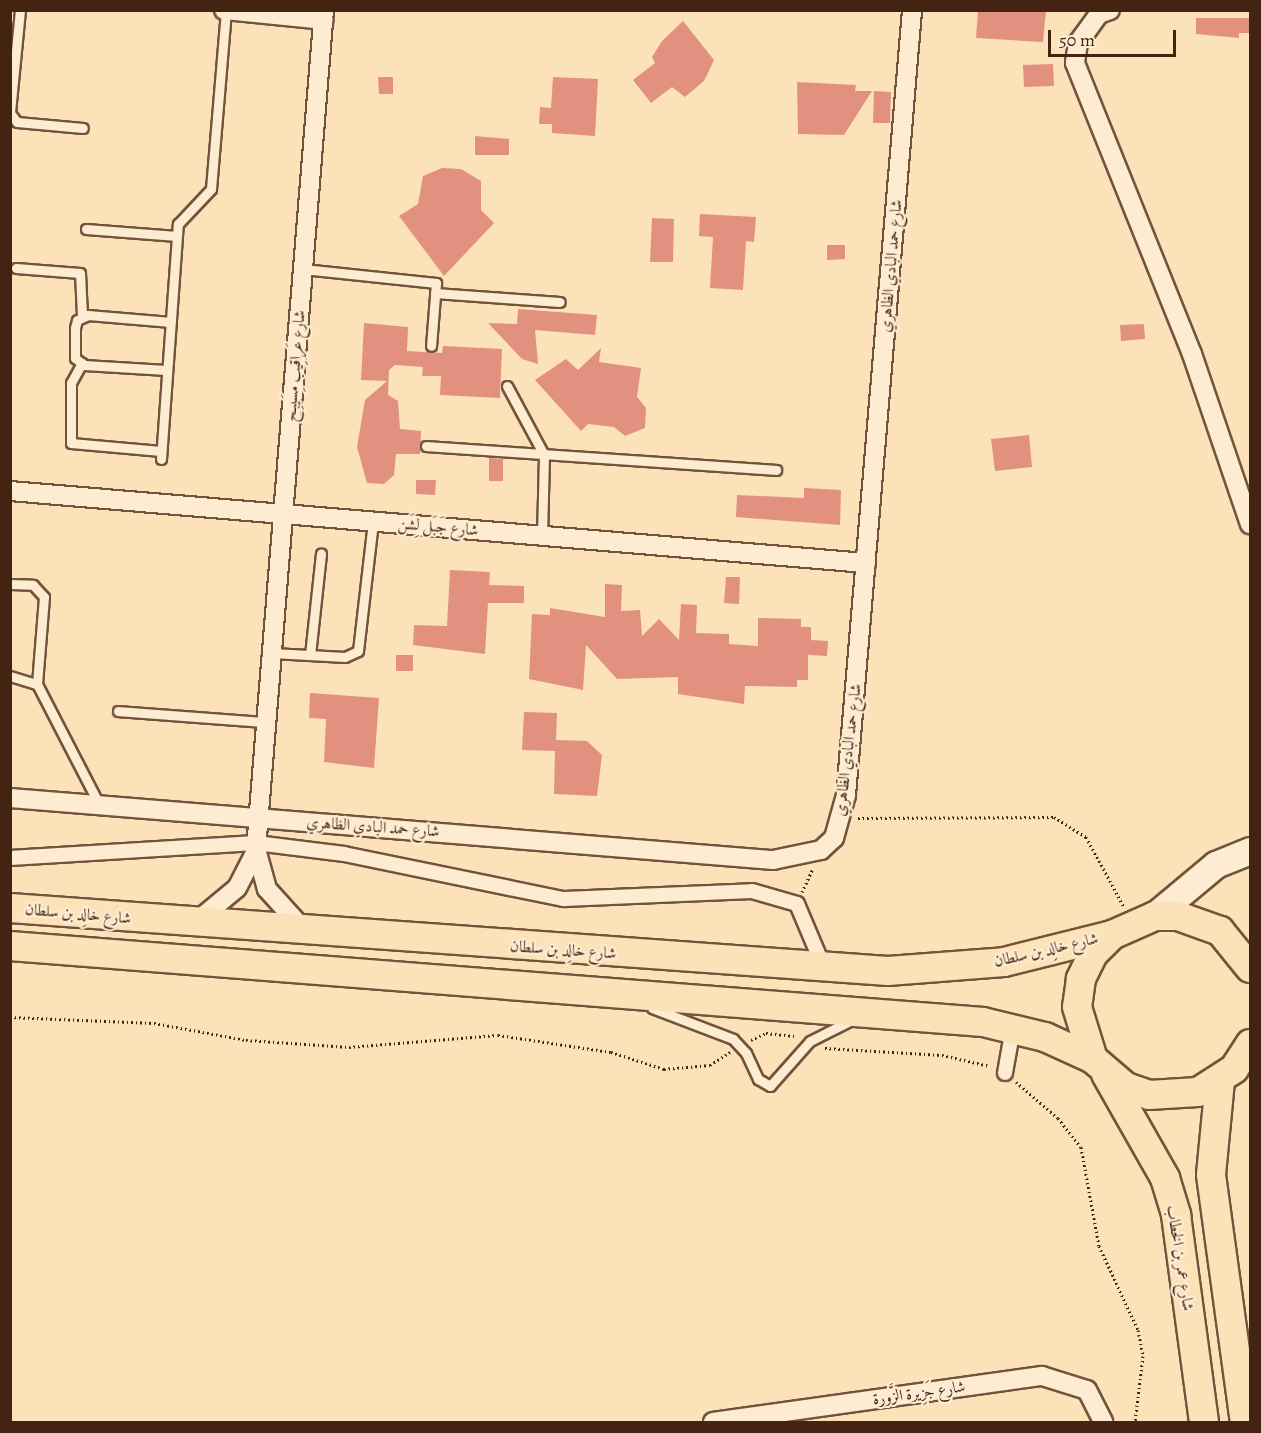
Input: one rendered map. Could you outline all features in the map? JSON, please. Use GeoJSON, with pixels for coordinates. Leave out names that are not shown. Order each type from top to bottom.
{"type":"FeatureCollection","features":[{"type":"Feature","properties":{"kind":"main road"},"geometry":{"type":"LineString","coordinates":[[1133,924],[1216,865],[1251,851]]}},
{"type":"Feature","properties":{"kind":"main road","name":"شارع خالِد بن سلطان"},"geometry":{"type":"LineString","coordinates":[[10,908],[824,968],[942,970],[1004,962],[1133,924],[1178,916],[1210,926],[1237,946],[1250,966]]}},
{"type":"Feature","properties":{"kind":"main road","name":"شارع عمر بن الخطاب"},"geometry":{"type":"LineString","coordinates":[[1133,924],[1093,954],[1078,998],[1081,1034],[1165,1178],[1176,1215],[1204,1422]]}},
{"type":"Feature","properties":{"kind":"main road"},"geometry":{"type":"LineString","coordinates":[[10,946],[874,1014],[1013,1028],[1099,1066],[1149,1095],[1198,1092],[1235,1069]]}},
{"type":"Feature","properties":{"kind":"main road"},"geometry":{"type":"LineString","coordinates":[[1245,1422],[1211,1175],[1235,1069],[1251,1044]]}},
{"type":"Feature","properties":{"kind":"street","name":"شارع حمد البادي الظاهري"},"geometry":{"type":"LineString","coordinates":[[10,798],[773,860],[820,850],[834,838],[841,819],[866,563],[912,10]]}},
{"type":"Feature","properties":{"kind":"street"},"geometry":{"type":"LineString","coordinates":[[1110,10],[1099,14],[1078,43],[1075,63],[1184,333],[1251,524]]}},
{"type":"Feature","properties":{"kind":"street"},"geometry":{"type":"LineString","coordinates":[[225,11],[324,15]]}},
{"type":"Feature","properties":{"kind":"street","name":"شارع عَراقِيب مِسَيبِح"},"geometry":{"type":"LineString","coordinates":[[305,931],[267,889],[256,846],[324,15]]}},
{"type":"Feature","properties":{"kind":"street","name":"شارع جَبَل لِشَن"},"geometry":{"type":"LineString","coordinates":[[10,491],[866,563]]}},
{"type":"Feature","properties":{"kind":"street"},"geometry":{"type":"LineString","coordinates":[[10,858],[256,846],[344,854],[564,899],[723,889],[797,904],[824,968]]}},
{"type":"Feature","properties":{"kind":"street","name":"شارع عَراقِيب مِسَيبِح"},"geometry":{"type":"LineString","coordinates":[[193,923],[228,899],[256,846]]}},
{"type":"Feature","properties":{"kind":"street"},"geometry":{"type":"LineString","coordinates":[[1005,1073],[1013,1028]]}},
{"type":"Feature","properties":{"kind":"street","name":"شارع جَزِيرة الزَّورة"},"geometry":{"type":"LineString","coordinates":[[713,1422],[1042,1376],[1087,1390],[1103,1422]]}},
{"type":"Feature","properties":{"kind":"lane"},"geometry":{"type":"LineString","coordinates":[[20,10],[10,112],[17,122],[83,128]]}},
{"type":"Feature","properties":{"kind":"lane"},"geometry":{"type":"LineString","coordinates":[[82,363],[71,383],[71,443],[161,455],[179,219],[211,189],[225,11]]}},
{"type":"Feature","properties":{"kind":"lane"},"geometry":{"type":"LineString","coordinates":[[86,229],[177,236]]}},
{"type":"Feature","properties":{"kind":"lane"},"geometry":{"type":"LineString","coordinates":[[16,268],[80,273],[82,316],[75,352],[82,363]]}},
{"type":"Feature","properties":{"kind":"lane"},"geometry":{"type":"LineString","coordinates":[[303,269],[436,283],[431,346]]}},
{"type":"Feature","properties":{"kind":"lane"},"geometry":{"type":"LineString","coordinates":[[435,293],[560,302]]}},
{"type":"Feature","properties":{"kind":"lane"},"geometry":{"type":"LineString","coordinates":[[82,316],[171,322]]}},
{"type":"Feature","properties":{"kind":"lane"},"geometry":{"type":"LineString","coordinates":[[82,363],[166,370]]}},
{"type":"Feature","properties":{"kind":"lane"},"geometry":{"type":"LineString","coordinates":[[507,386],[544,455],[542,536]]}},
{"type":"Feature","properties":{"kind":"lane"},"geometry":{"type":"LineString","coordinates":[[426,446],[776,470]]}},
{"type":"Feature","properties":{"kind":"lane"},"geometry":{"type":"LineString","coordinates":[[272,653],[350,656],[363,642],[373,522]]}},
{"type":"Feature","properties":{"kind":"lane"},"geometry":{"type":"LineString","coordinates":[[310,655],[321,554]]}},
{"type":"Feature","properties":{"kind":"lane"},"geometry":{"type":"LineString","coordinates":[[10,584],[33,585],[44,597],[38,684],[100,806]]}},
{"type":"Feature","properties":{"kind":"lane"},"geometry":{"type":"LineString","coordinates":[[10,676],[38,684]]}},
{"type":"Feature","properties":{"kind":"lane"},"geometry":{"type":"LineString","coordinates":[[118,711],[266,722]]}},
{"type":"Feature","properties":{"kind":"lane"},"geometry":{"type":"LineString","coordinates":[[610,993],[713,1030],[741,1046],[758,1080],[770,1086],[810,1041],[874,1014]]}},
{"type":"Feature","properties":{"kind":"path"},"geometry":{"type":"LineString","coordinates":[[841,819],[1054,817],[1086,837],[1133,924]]}},
{"type":"Feature","properties":{"kind":"path"},"geometry":{"type":"LineString","coordinates":[[797,904],[820,850]]}},
{"type":"Feature","properties":{"kind":"path"},"geometry":{"type":"LineString","coordinates":[[10,1017],[154,1023],[246,1040],[339,1047],[498,1035],[611,1052],[664,1069],[710,1065],[766,1033],[810,1041],[828,1050],[960,1058],[1005,1073],[1058,1118],[1081,1147],[1099,1246],[1138,1330],[1143,1356],[1135,1422]]}},
{"type":"Feature","properties":{"kind":"building"},"geometry":{"type":"Polygon","coordinates":[[[978,10],[1046,10],[1043,42],[976,38],[978,10]]]}},
{"type":"Feature","properties":{"kind":"building"},"geometry":{"type":"Polygon","coordinates":[[[1196,18],[1251,18],[1251,33],[1239,33],[1239,38],[1196,34],[1196,18]]]}},
{"type":"Feature","properties":{"kind":"building"},"geometry":{"type":"Polygon","coordinates":[[[683,21],[714,60],[704,81],[685,97],[672,87],[651,103],[633,80],[655,63],[652,57],[662,41],[683,21]]]}},
{"type":"Feature","properties":{"kind":"building"},"geometry":{"type":"Polygon","coordinates":[[[1053,64],[1054,86],[1024,87],[1023,65],[1053,64]]]}},
{"type":"Feature","properties":{"kind":"building"},"geometry":{"type":"Polygon","coordinates":[[[378,77],[393,77],[393,94],[379,94],[378,77]]]}},
{"type":"Feature","properties":{"kind":"building"},"geometry":{"type":"Polygon","coordinates":[[[553,77],[598,79],[595,136],[552,133],[552,124],[539,124],[540,107],[551,108],[553,77]]]}},
{"type":"Feature","properties":{"kind":"building"},"geometry":{"type":"Polygon","coordinates":[[[797,82],[856,85],[855,91],[872,91],[844,135],[798,134],[797,82]]]}},
{"type":"Feature","properties":{"kind":"building"},"geometry":{"type":"Polygon","coordinates":[[[874,91],[891,92],[890,123],[873,123],[874,91]]]}},
{"type":"Feature","properties":{"kind":"building"},"geometry":{"type":"Polygon","coordinates":[[[475,136],[509,139],[509,155],[475,155],[475,136]]]}},
{"type":"Feature","properties":{"kind":"building"},"geometry":{"type":"Polygon","coordinates":[[[442,168],[461,169],[481,181],[481,210],[494,223],[444,276],[399,216],[418,204],[423,176],[442,168]]]}},
{"type":"Feature","properties":{"kind":"building"},"geometry":{"type":"Polygon","coordinates":[[[700,214],[756,217],[754,242],[746,241],[743,290],[710,288],[713,237],[699,236],[700,214]]]}},
{"type":"Feature","properties":{"kind":"building"},"geometry":{"type":"Polygon","coordinates":[[[652,218],[674,219],[673,262],[650,262],[652,218]]]}},
{"type":"Feature","properties":{"kind":"building"},"geometry":{"type":"Polygon","coordinates":[[[827,245],[845,245],[845,259],[827,260],[827,245]]]}},
{"type":"Feature","properties":{"kind":"building"},"geometry":{"type":"Polygon","coordinates":[[[518,309],[597,315],[595,335],[535,330],[538,364],[522,359],[488,323],[517,324],[518,309]]]}},
{"type":"Feature","properties":{"kind":"building"},"geometry":{"type":"Polygon","coordinates":[[[364,323],[408,327],[407,351],[442,353],[443,346],[502,349],[500,398],[440,395],[441,376],[422,376],[423,367],[395,365],[389,370],[388,395],[398,401],[400,429],[421,431],[420,454],[396,454],[394,475],[384,484],[367,483],[357,447],[365,400],[387,381],[361,380],[364,323]]]}},
{"type":"Feature","properties":{"kind":"building"},"geometry":{"type":"Polygon","coordinates":[[[1144,324],[1145,339],[1121,341],[1120,325],[1144,324]]]}},
{"type":"Feature","properties":{"kind":"building"},"geometry":{"type":"Polygon","coordinates":[[[601,348],[599,362],[641,368],[637,397],[646,408],[645,428],[625,436],[614,427],[588,424],[581,431],[535,380],[566,359],[578,370],[601,348]]]}},
{"type":"Feature","properties":{"kind":"building"},"geometry":{"type":"Polygon","coordinates":[[[1029,435],[1032,467],[995,471],[991,439],[1029,435]]]}},
{"type":"Feature","properties":{"kind":"building"},"geometry":{"type":"Polygon","coordinates":[[[489,458],[503,459],[503,481],[489,481],[489,458]]]}},
{"type":"Feature","properties":{"kind":"building"},"geometry":{"type":"Polygon","coordinates":[[[416,480],[436,480],[435,495],[416,494],[416,480]]]}},
{"type":"Feature","properties":{"kind":"building"},"geometry":{"type":"Polygon","coordinates":[[[804,488],[841,490],[840,525],[736,517],[737,495],[804,498],[804,488]]]}},
{"type":"Feature","properties":{"kind":"building"},"geometry":{"type":"Polygon","coordinates":[[[450,570],[490,572],[489,585],[524,586],[524,603],[488,603],[485,654],[413,645],[414,625],[447,626],[450,570]]]}},
{"type":"Feature","properties":{"kind":"building"},"geometry":{"type":"Polygon","coordinates":[[[726,577],[740,577],[739,604],[724,603],[726,577]]]}},
{"type":"Feature","properties":{"kind":"building"},"geometry":{"type":"Polygon","coordinates":[[[605,584],[622,585],[621,611],[640,610],[642,636],[659,619],[679,640],[681,604],[697,605],[696,633],[729,634],[729,644],[758,646],[758,618],[801,619],[801,627],[811,627],[811,640],[828,641],[827,656],[808,655],[808,680],[797,680],[797,687],[745,686],[744,704],[678,694],[678,677],[617,679],[586,645],[583,690],[529,679],[532,614],[550,615],[550,608],[605,617],[605,584]]]}},
{"type":"Feature","properties":{"kind":"building"},"geometry":{"type":"Polygon","coordinates":[[[396,655],[413,655],[413,671],[396,671],[396,655]]]}},
{"type":"Feature","properties":{"kind":"building"},"geometry":{"type":"Polygon","coordinates":[[[310,693],[379,698],[374,768],[324,762],[326,719],[309,718],[310,693]]]}},
{"type":"Feature","properties":{"kind":"building"},"geometry":{"type":"Polygon","coordinates":[[[524,712],[557,713],[556,740],[587,741],[602,755],[597,796],[554,794],[555,751],[522,750],[524,712]]]}}]}
